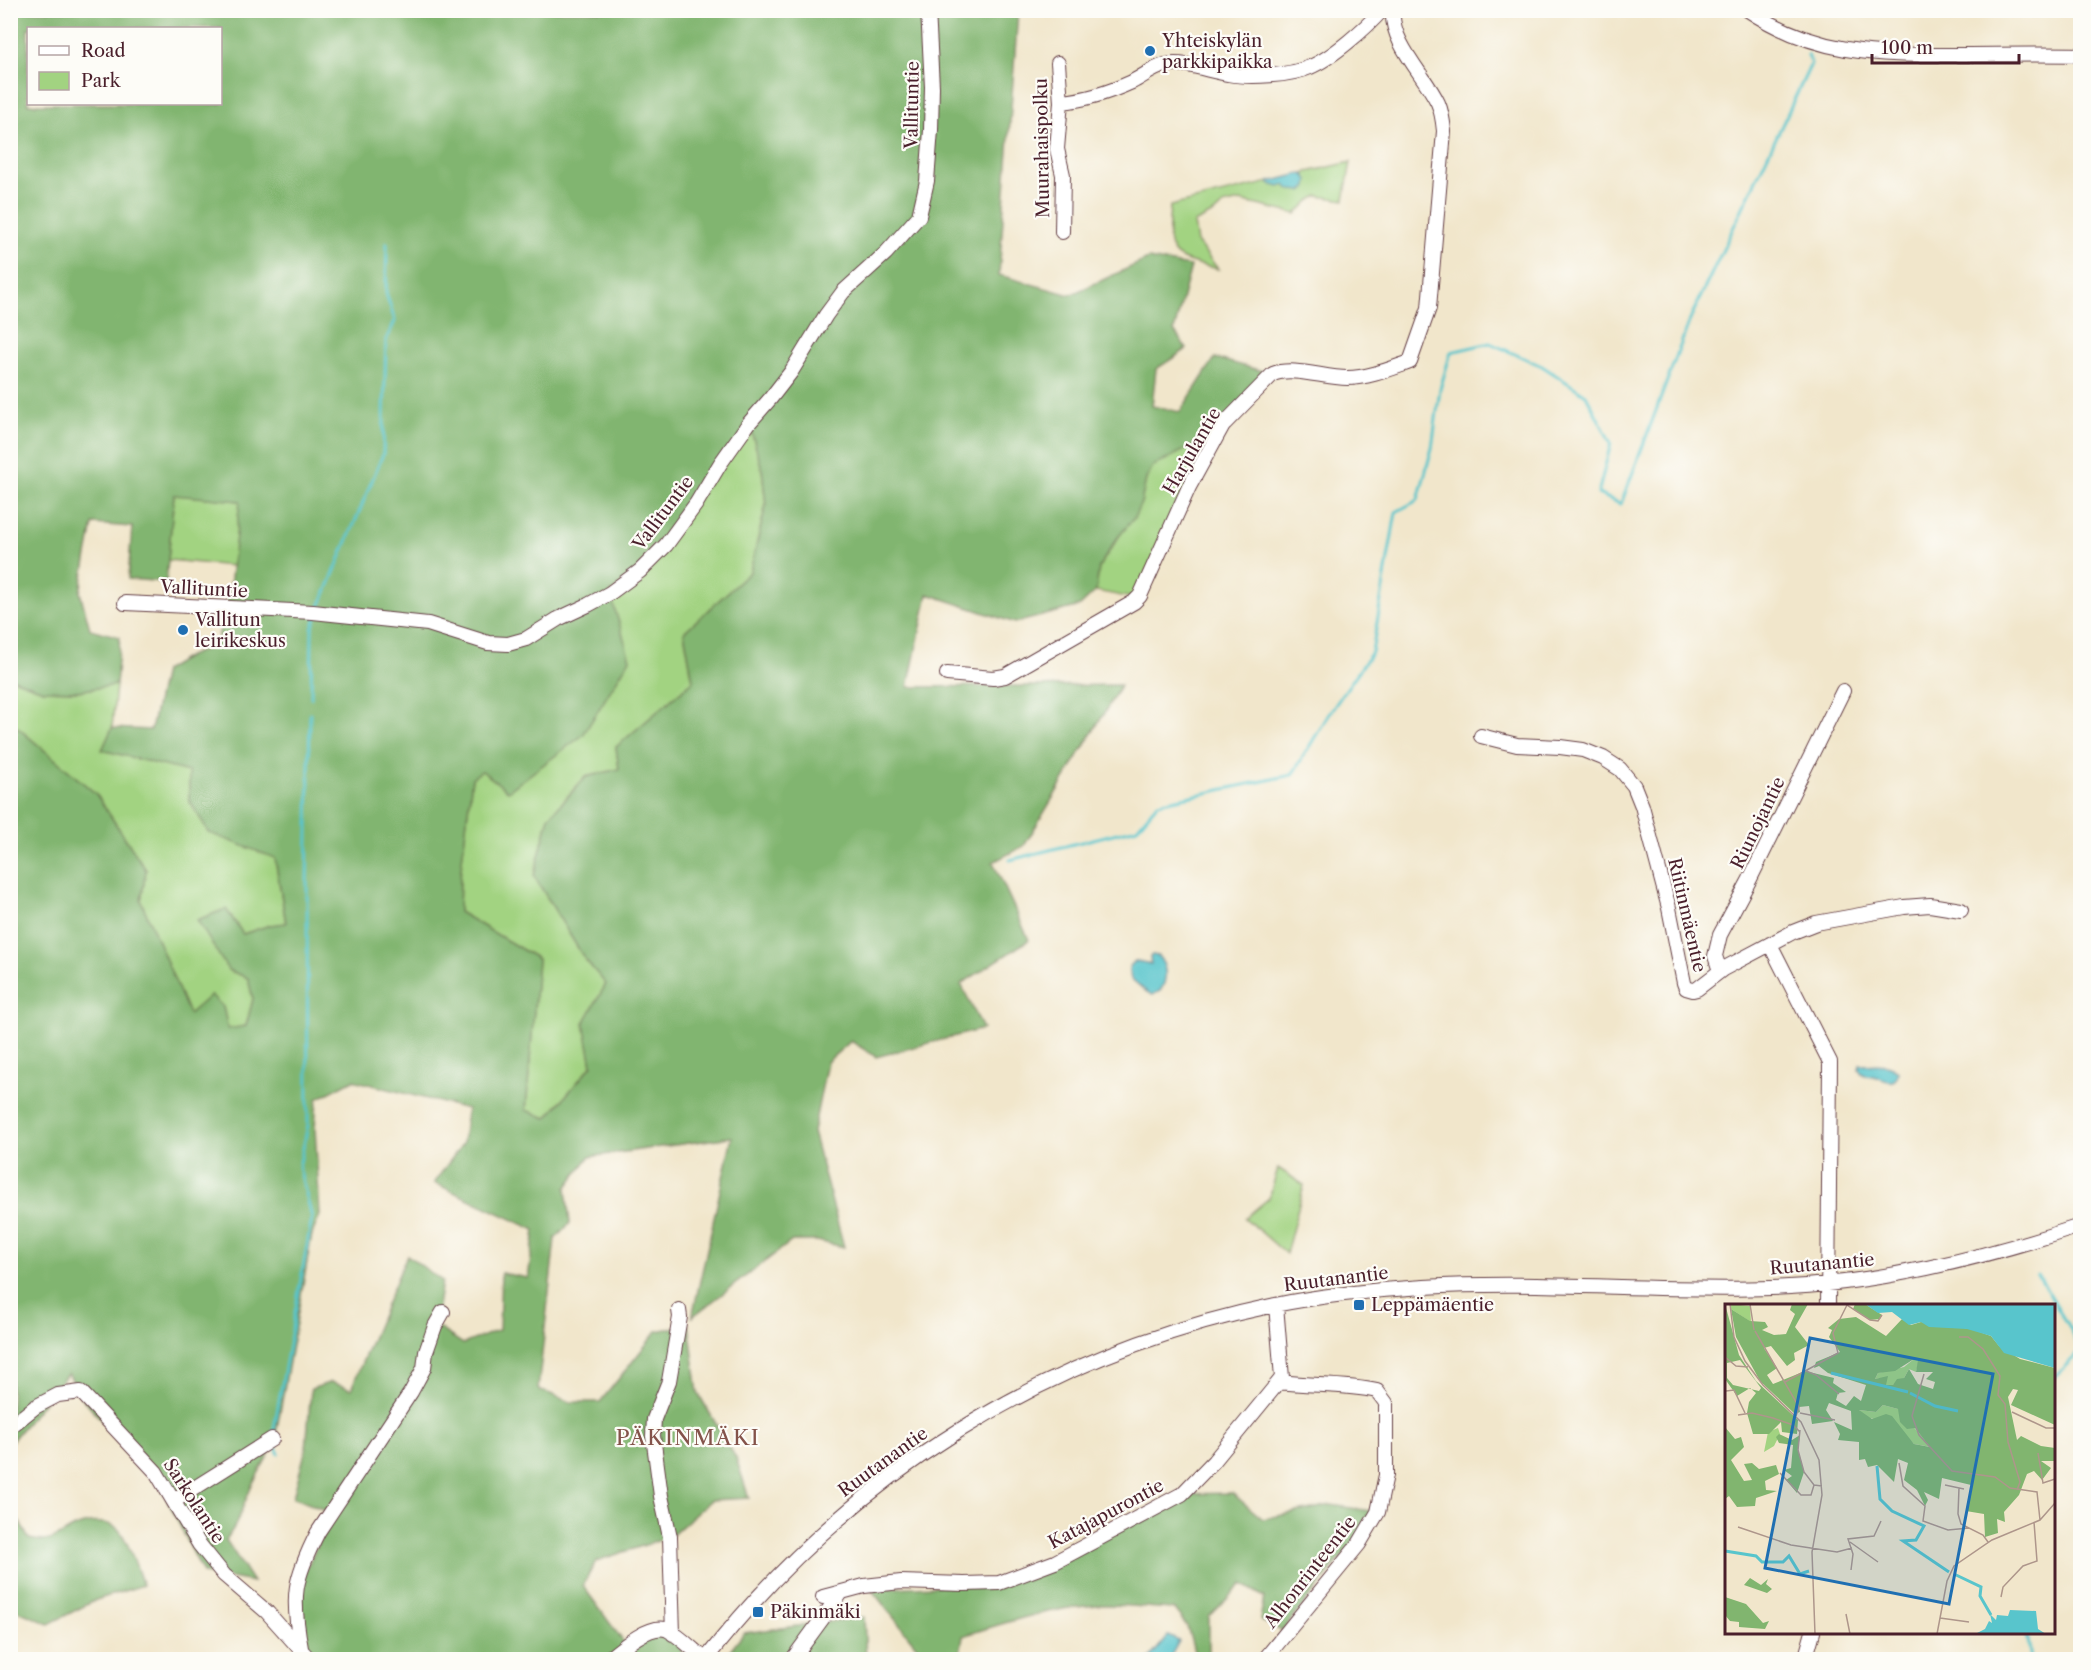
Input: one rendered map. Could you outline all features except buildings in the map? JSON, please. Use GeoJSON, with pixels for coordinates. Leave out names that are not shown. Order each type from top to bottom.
{"type":"FeatureCollection","features":[{"type":"Feature","properties":{"kind":"street","name":"Vallituntie"},"geometry":{"type":"LineString","coordinates":[[125,603],[317,613],[428,624],[488,643],[508,644],[526,639],[558,619],[610,593],[640,572],[666,545],[743,431],[791,372],[843,292],[886,253],[919,216],[927,182],[931,130],[932,87],[928,10]]}},
{"type":"Feature","properties":{"kind":"street"},"geometry":{"type":"LineString","coordinates":[[1061,102],[1093,96],[1117,88],[1164,65],[1185,65],[1231,75],[1291,73],[1311,67],[1335,52],[1367,26],[1382,10]]}},
{"type":"Feature","properties":{"kind":"street","name":"Harjulantie"},"geometry":{"type":"LineString","coordinates":[[947,674],[993,678],[1005,676],[1134,602],[1140,596],[1189,487],[1223,425],[1273,374],[1282,370],[1322,377],[1350,378],[1380,372],[1410,362],[1429,308],[1443,131],[1442,113],[1438,102],[1417,72],[1395,33],[1393,10]]}},
{"type":"Feature","properties":{"kind":"street"},"geometry":{"type":"LineString","coordinates":[[1748,10],[1771,24],[1806,39],[1858,52],[1891,55],[2080,55]]}},
{"type":"Feature","properties":{"kind":"street","name":"Muurahaispolku"},"geometry":{"type":"LineString","coordinates":[[1059,63],[1061,102],[1057,149],[1063,175],[1062,232]]}},
{"type":"Feature","properties":{"kind":"street","name":"Riunojantie"},"geometry":{"type":"LineString","coordinates":[[1720,971],[1715,956],[1720,935],[1843,692]]}},
{"type":"Feature","properties":{"kind":"street","name":"Riitinmäentie"},"geometry":{"type":"LineString","coordinates":[[1481,736],[1517,745],[1583,750],[1603,758],[1620,769],[1634,786],[1642,806],[1669,908],[1686,988],[1697,989],[1720,971],[1808,926],[1904,907],[1930,905],[1961,910]]}},
{"type":"Feature","properties":{"kind":"street"},"geometry":{"type":"LineString","coordinates":[[1770,944],[1830,1062],[1828,1304]]}},
{"type":"Feature","properties":{"kind":"street","name":"Ruutanantie"},"geometry":{"type":"LineString","coordinates":[[705,1659],[750,1604],[832,1523],[870,1491],[920,1455],[972,1422],[1055,1378],[1098,1359],[1205,1322],[1276,1305],[1358,1292],[1429,1287],[1774,1288],[1871,1279],[1966,1260],[2080,1226]]}},
{"type":"Feature","properties":{"kind":"street"},"geometry":{"type":"LineString","coordinates":[[1276,1305],[1282,1378],[1279,1382]]}},
{"type":"Feature","properties":{"kind":"street"},"geometry":{"type":"LineString","coordinates":[[673,1634],[670,1537],[652,1436],[654,1419],[669,1381],[679,1327],[679,1310]]}},
{"type":"Feature","properties":{"kind":"street"},"geometry":{"type":"LineString","coordinates":[[305,1655],[295,1617],[295,1595],[300,1572],[318,1532],[411,1392],[424,1368],[432,1334],[443,1312]]}},
{"type":"Feature","properties":{"kind":"street","name":"Katajapurontie"},"geometry":{"type":"LineString","coordinates":[[823,1597],[864,1586],[902,1581],[999,1583],[1055,1562],[1182,1494],[1214,1461],[1279,1382]]}},
{"type":"Feature","properties":{"kind":"street","name":"Alhonrinteentie"},"geometry":{"type":"LineString","coordinates":[[1264,1659],[1359,1544],[1378,1512],[1386,1475],[1386,1403],[1377,1390],[1279,1382]]}},
{"type":"Feature","properties":{"kind":"street","name":"Sarkolantie"},"geometry":{"type":"LineString","coordinates":[[10,1426],[35,1407],[58,1395],[81,1392],[156,1472],[199,1544],[224,1575],[267,1612],[305,1655]]}},
{"type":"Feature","properties":{"kind":"street"},"geometry":{"type":"LineString","coordinates":[[174,1501],[272,1439]]}},
{"type":"Feature","properties":{"kind":"street"},"geometry":{"type":"LineString","coordinates":[[792,1659],[841,1593]]}},
{"type":"Feature","properties":{"kind":"street"},"geometry":{"type":"LineString","coordinates":[[607,1659],[626,1644],[654,1629],[666,1629],[705,1659]]}},
{"type":"Feature","properties":{"kind":"street"},"geometry":{"type":"LineString","coordinates":[[1805,1659],[1812,1634]]}},
{"type":"Feature","properties":{"kind":"green space"},"geometry":{"type":"Polygon","coordinates":[[[11,11],[1018,11],[999,275],[1070,295],[1148,259],[1191,266],[1174,331],[1187,349],[1156,369],[1152,406],[1180,412],[1215,358],[1273,374],[1216,434],[1153,466],[1146,479],[1141,503],[1134,518],[1115,541],[1099,567],[1096,591],[1080,606],[1015,623],[928,594],[908,687],[1121,685],[1024,846],[993,862],[1029,940],[961,984],[983,1029],[876,1057],[851,1041],[827,1062],[813,1132],[844,1247],[817,1241],[792,1241],[692,1317],[732,1137],[589,1157],[566,1188],[570,1223],[555,1239],[538,1389],[570,1402],[600,1402],[657,1331],[689,1325],[698,1393],[736,1458],[749,1498],[711,1500],[670,1537],[596,1561],[583,1586],[625,1644],[654,1629],[673,1634],[685,1659],[310,1660],[295,1595],[331,1513],[293,1497],[306,1449],[311,1389],[331,1382],[351,1389],[407,1255],[442,1281],[435,1326],[463,1344],[499,1330],[501,1273],[528,1278],[535,1230],[434,1183],[463,1143],[467,1109],[353,1080],[317,1099],[315,1128],[320,1215],[312,1234],[274,1445],[226,1540],[253,1582],[203,1573],[159,1483],[85,1402],[68,1373],[11,1442],[11,722],[96,794],[146,870],[141,901],[189,1014],[211,995],[223,1007],[228,1029],[246,1026],[253,999],[248,978],[228,970],[197,920],[226,909],[243,934],[270,925],[286,923],[275,858],[209,833],[189,800],[189,772],[102,750],[112,728],[151,730],[164,671],[189,656],[216,645],[229,594],[240,501],[174,495],[166,582],[128,579],[132,527],[93,524],[80,592],[90,629],[120,637],[116,685],[77,691],[43,690],[11,678],[11,11]],[[749,423],[666,545],[610,593],[630,659],[583,735],[508,791],[482,771],[472,778],[460,877],[459,912],[538,959],[526,1110],[547,1118],[592,1065],[584,1023],[606,984],[584,958],[534,876],[549,817],[586,777],[619,769],[616,747],[693,681],[684,632],[750,572],[766,505],[762,469],[749,423]]]}},
{"type":"Feature","properties":{"kind":"green space"},"geometry":{"type":"Polygon","coordinates":[[[1351,162],[1344,200],[1318,196],[1309,201],[1296,214],[1240,201],[1223,205],[1214,213],[1194,223],[1197,242],[1218,269],[1180,258],[1171,246],[1170,206],[1269,182],[1285,185],[1289,189],[1305,175],[1303,173],[1351,162]]]}},
{"type":"Feature","properties":{"kind":"green space"},"geometry":{"type":"Polygon","coordinates":[[[749,423],[762,469],[766,505],[750,572],[684,632],[693,681],[616,747],[619,769],[585,777],[549,817],[534,876],[584,958],[606,984],[585,1023],[592,1065],[547,1118],[526,1111],[538,959],[459,912],[460,877],[472,778],[481,770],[610,593],[749,423]]]}},
{"type":"Feature","properties":{"kind":"green space"},"geometry":{"type":"Polygon","coordinates":[[[1216,434],[1137,599],[1096,591],[1099,567],[1141,503],[1146,479],[1153,466],[1216,434]]]}},
{"type":"Feature","properties":{"kind":"green space"},"geometry":{"type":"Polygon","coordinates":[[[174,494],[240,501],[233,566],[168,560],[174,494]]]}},
{"type":"Feature","properties":{"kind":"green space"},"geometry":{"type":"Polygon","coordinates":[[[10,678],[43,690],[77,691],[116,685],[112,728],[103,750],[189,772],[189,800],[209,832],[275,858],[286,924],[270,925],[243,934],[228,970],[248,978],[253,999],[246,1026],[228,1030],[223,1007],[189,1015],[141,901],[146,870],[96,794],[11,722],[10,678]]]}},
{"type":"Feature","properties":{"kind":"green space"},"geometry":{"type":"Polygon","coordinates":[[[1278,1168],[1304,1185],[1286,1254],[1245,1218],[1269,1198],[1278,1168]]]}},
{"type":"Feature","properties":{"kind":"green space"},"geometry":{"type":"Polygon","coordinates":[[[1232,1493],[1263,1519],[1331,1505],[1378,1512],[1282,1631],[1260,1620],[1264,1597],[1242,1584],[1209,1617],[1209,1656],[1206,1659],[1196,1659],[1187,1626],[1174,1609],[1108,1605],[1082,1606],[1013,1621],[963,1636],[959,1659],[921,1659],[921,1652],[871,1589],[999,1583],[1182,1494],[1232,1493]]]}},
{"type":"Feature","properties":{"kind":"green space"},"geometry":{"type":"Polygon","coordinates":[[[10,1518],[20,1522],[29,1539],[42,1541],[52,1539],[83,1524],[102,1523],[113,1526],[122,1533],[143,1585],[96,1600],[49,1624],[11,1608],[10,1518]]]}},
{"type":"Feature","properties":{"kind":"green space"},"geometry":{"type":"Polygon","coordinates":[[[864,1617],[866,1659],[723,1660],[744,1633],[864,1617]]]}},
{"type":"Feature","properties":{"kind":"water"},"geometry":{"type":"Polygon","coordinates":[[[1303,173],[1308,180],[1307,187],[1302,191],[1291,190],[1285,185],[1280,187],[1269,182],[1303,173]]]}},
{"type":"Feature","properties":{"kind":"water"},"geometry":{"type":"Polygon","coordinates":[[[1152,955],[1158,956],[1161,960],[1165,973],[1160,991],[1152,995],[1131,979],[1129,969],[1135,962],[1151,964],[1152,955]]]}},
{"type":"Feature","properties":{"kind":"water"},"geometry":{"type":"Polygon","coordinates":[[[1860,1065],[1890,1066],[1898,1072],[1897,1077],[1895,1080],[1888,1081],[1865,1075],[1859,1070],[1860,1065]]]}},
{"type":"Feature","properties":{"kind":"water"},"geometry":{"type":"Polygon","coordinates":[[[1168,1636],[1179,1641],[1169,1659],[1149,1659],[1168,1636]]]}},
{"type":"Feature","properties":{"kind":"waterway"},"geometry":{"type":"LineString","coordinates":[[1010,860],[1137,828],[1158,803],[1292,775],[1329,714],[1372,652],[1396,512],[1418,500],[1432,448],[1440,389],[1451,352],[1490,343],[1542,366],[1586,395],[1611,443],[1598,494],[1621,504],[1691,317],[1811,64],[1808,55]]}},
{"type":"Feature","properties":{"kind":"waterway"},"geometry":{"type":"LineString","coordinates":[[319,609],[383,454],[386,340],[395,321],[386,293],[387,243]]}},
{"type":"Feature","properties":{"kind":"waterway"},"geometry":{"type":"LineString","coordinates":[[311,698],[312,628],[316,618]]}},
{"type":"Feature","properties":{"kind":"waterway"},"geometry":{"type":"LineString","coordinates":[[273,1434],[312,1218],[299,1167],[308,1125],[307,886],[310,713]]}},
{"type":"Feature","properties":{"kind":"waterway"},"geometry":{"type":"LineString","coordinates":[[2038,1275],[2071,1331],[2080,1352],[2055,1376]]}},
{"type":"Feature","properties":{"kind":"waterway"},"geometry":{"type":"LineString","coordinates":[[274,1443],[279,1454]]}},
{"type":"Feature","properties":{"kind":"waterway"},"geometry":{"type":"LineString","coordinates":[[2027,1634],[2031,1660]]}},
{"type":"Feature","properties":{"kind":"place","name":"Yhteiskylän parkkipaikka"},"geometry":{"type":"Point","coordinates":[1150,51]}},
{"type":"Feature","properties":{"kind":"place","name":"Vallitun leirikeskus"},"geometry":{"type":"Point","coordinates":[183,630]}},
{"type":"Feature","properties":{"kind":"place","name":"Leppämäentie"},"geometry":{"type":"Point","coordinates":[1359,1305]}},
{"type":"Feature","properties":{"kind":"place","name":"Päkinmäki"},"geometry":{"type":"Point","coordinates":[758,1612]}},
{"type":"Feature","properties":{"kind":"district","name":"PÄKINMÄKI"},"geometry":{"type":"Point","coordinates":[688,1438]}}]}
